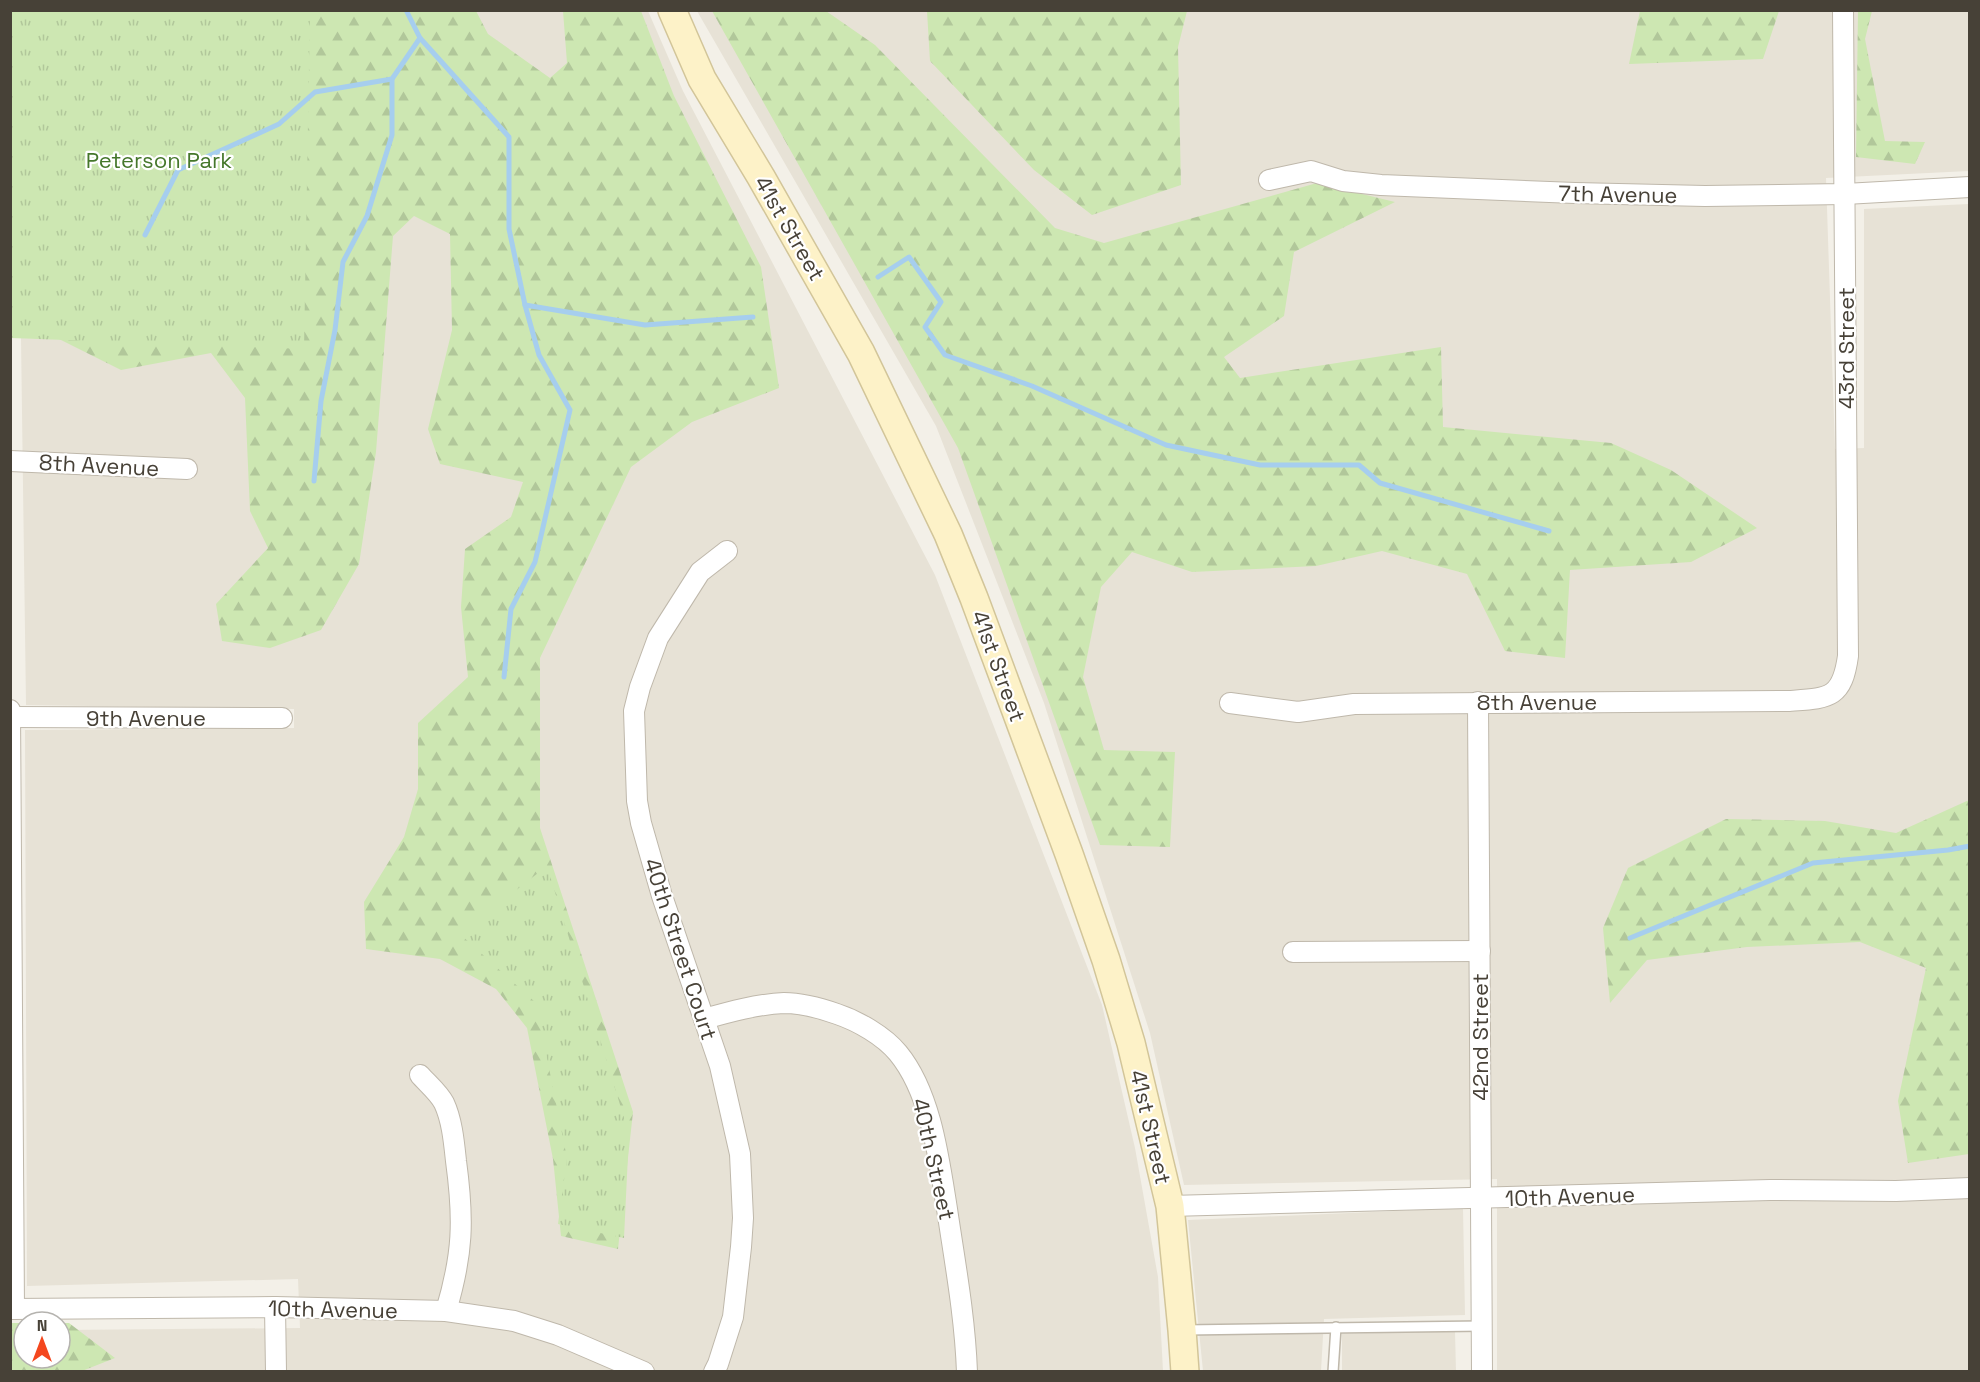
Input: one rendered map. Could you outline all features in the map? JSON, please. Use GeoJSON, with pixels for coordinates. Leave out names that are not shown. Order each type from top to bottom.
{"type":"FeatureCollection","features":[{"type":"Feature","properties":{"kind":"street","name":"41st Street"},"geometry":{"type":"LineString","coordinates":[[672,10],[702,79],[761,177],[861,353],[952,545],[1011,698],[1106,960],[1131,1043],[1170,1206],[1185,1371]]}},
{"type":"Feature","properties":{"kind":"street","name":"43rd Street"},"geometry":{"type":"LineString","coordinates":[[1841,685],[1848,656],[1843,10]]}},
{"type":"Feature","properties":{"kind":"street","name":"7th Avenue"},"geometry":{"type":"LineString","coordinates":[[1269,180],[1311,171],[1343,181],[1442,189],[1705,196],[1845,194],[1970,187]]}},
{"type":"Feature","properties":{"kind":"street","name":"8th Avenue"},"geometry":{"type":"LineString","coordinates":[[10,461],[187,469]]}},
{"type":"Feature","properties":{"kind":"street","name":"40th Street Court"},"geometry":{"type":"LineString","coordinates":[[714,1371],[733,1317],[742,1218],[740,1154],[720,1066],[662,896],[641,823],[637,801],[634,711],[658,638],[700,572],[727,551]]}},
{"type":"Feature","properties":{"kind":"street","name":"8th Avenue"},"geometry":{"type":"LineString","coordinates":[[1230,703],[1298,712],[1354,704],[1789,700],[1815,699],[1834,693],[1841,685]]}},
{"type":"Feature","properties":{"kind":"street","name":"42nd Street"},"geometry":{"type":"LineString","coordinates":[[1478,702],[1482,1371]]}},
{"type":"Feature","properties":{"kind":"street"},"geometry":{"type":"LineString","coordinates":[[10,711],[12,1309]]}},
{"type":"Feature","properties":{"kind":"street","name":"9th Avenue"},"geometry":{"type":"LineString","coordinates":[[11,717],[282,718]]}},
{"type":"Feature","properties":{"kind":"street"},"geometry":{"type":"LineString","coordinates":[[1293,952],[1480,951]]}},
{"type":"Feature","properties":{"kind":"street","name":"40th Street"},"geometry":{"type":"LineString","coordinates":[[704,1019],[784,1003],[814,1005],[849,1018],[870,1030],[897,1052],[919,1088],[940,1164],[963,1320],[967,1371]]}},
{"type":"Feature","properties":{"kind":"street"},"geometry":{"type":"LineString","coordinates":[[420,1075],[443,1101],[453,1136],[460,1192],[460,1252],[446,1311]]}},
{"type":"Feature","properties":{"kind":"street","name":"10th Avenue"},"geometry":{"type":"LineString","coordinates":[[1170,1206],[1770,1190],[1896,1191],[1970,1188]]}},
{"type":"Feature","properties":{"kind":"street","name":"10th Avenue"},"geometry":{"type":"LineString","coordinates":[[12,1309],[275,1307],[446,1311],[514,1321],[558,1335],[644,1371]]}},
{"type":"Feature","properties":{"kind":"street"},"geometry":{"type":"LineString","coordinates":[[275,1307],[276,1371]]}},
{"type":"Feature","properties":{"kind":"lane"},"geometry":{"type":"LineString","coordinates":[[1182,1330],[1483,1326]]}},
{"type":"Feature","properties":{"kind":"lane"},"geometry":{"type":"LineString","coordinates":[[1333,1371],[1336,1327]]}},
{"type":"Feature","properties":{"kind":"shaded area"},"geometry":{"type":"Polygon","coordinates":[[[310,11],[648,11],[683,91],[935,575],[1102,1005],[1135,1148],[1158,1277],[1163,1371],[11,1372],[10,1330],[12,1370],[72,1370],[72,1330],[300,1328],[298,1279],[27,1286],[25,730],[294,728],[294,709],[26,705],[21,338],[304,348],[310,11]]]}},
{"type":"Feature","properties":{"kind":"shaded area"},"geometry":{"type":"Polygon","coordinates":[[[697,11],[1969,11],[1969,171],[1826,178],[1835,449],[1864,448],[1864,209],[1969,204],[1969,1371],[1497,1371],[1497,1179],[1184,1185],[1150,1033],[1044,703],[936,426],[697,11]]]}},
{"type":"Feature","properties":{"kind":"shaded area"},"geometry":{"type":"Polygon","coordinates":[[[1463,1208],[1465,1315],[1324,1319],[1321,1371],[1203,1371],[1188,1220],[1463,1208]]]}},
{"type":"Feature","properties":{"kind":"shaded area"},"geometry":{"type":"Polygon","coordinates":[[[1455,1331],[1456,1371],[1342,1371],[1342,1334],[1455,1331]]]}},
{"type":"Feature","properties":{"kind":"green space","name":"Peterson Park"},"geometry":{"type":"Polygon","coordinates":[[[11,10],[310,11],[304,349],[11,338],[11,10]]]}},
{"type":"Feature","properties":{"kind":"green space"},"geometry":{"type":"Polygon","coordinates":[[[1640,10],[1779,11],[1763,59],[1629,64],[1640,10]]]}},
{"type":"Feature","properties":{"kind":"green space"},"geometry":{"type":"Polygon","coordinates":[[[197,11],[476,11],[488,34],[550,78],[567,63],[563,11],[641,11],[674,96],[761,267],[779,388],[692,422],[631,467],[540,658],[540,828],[633,1112],[618,1249],[561,1236],[553,1159],[527,1028],[496,989],[440,959],[366,949],[364,902],[404,837],[418,789],[418,723],[468,677],[461,607],[465,549],[511,517],[523,482],[440,464],[428,429],[452,330],[450,234],[414,216],[393,236],[376,452],[359,564],[321,630],[270,648],[222,641],[216,604],[268,548],[250,511],[245,398],[211,353],[121,370],[31,325],[10,108],[197,11]]]}},
{"type":"Feature","properties":{"kind":"green space"},"geometry":{"type":"Polygon","coordinates":[[[712,11],[826,11],[875,45],[1055,228],[1104,243],[1317,183],[1395,202],[1294,252],[1284,316],[1224,357],[1240,378],[1441,347],[1443,427],[1611,443],[1671,470],[1757,528],[1691,562],[1570,570],[1565,658],[1505,651],[1467,574],[1382,551],[1316,566],[1192,572],[1132,552],[1101,587],[1083,677],[1104,750],[1175,752],[1170,847],[1100,845],[958,448],[712,11]]]}},
{"type":"Feature","properties":{"kind":"green space"},"geometry":{"type":"Polygon","coordinates":[[[927,11],[1187,11],[1178,47],[1181,185],[1092,215],[1034,170],[930,61],[927,11]]]}},
{"type":"Feature","properties":{"kind":"green space"},"geometry":{"type":"Polygon","coordinates":[[[1858,11],[1872,11],[1865,39],[1885,141],[1925,142],[1915,164],[1856,157],[1858,11]]]}},
{"type":"Feature","properties":{"kind":"green space"},"geometry":{"type":"Polygon","coordinates":[[[1969,800],[1969,1154],[1908,1163],[1898,1101],[1926,968],[1860,942],[1747,947],[1647,960],[1610,1003],[1603,928],[1628,868],[1726,819],[1825,821],[1896,833],[1969,800]]]}},
{"type":"Feature","properties":{"kind":"green space"},"geometry":{"type":"Polygon","coordinates":[[[547,866],[629,1134],[624,1238],[558,1224],[567,1158],[536,1003],[460,934],[547,866]]]}},
{"type":"Feature","properties":{"kind":"green space"},"geometry":{"type":"Polygon","coordinates":[[[11,1323],[12,1370],[72,1370],[72,1325],[115,1358],[82,1371],[11,1371],[11,1323]]]}},
{"type":"Feature","properties":{"kind":"waterway"},"geometry":{"type":"LineString","coordinates":[[406,10],[420,38],[509,137],[509,229],[525,305],[539,355],[570,410],[535,562],[511,609],[504,677]]}},
{"type":"Feature","properties":{"kind":"waterway"},"geometry":{"type":"LineString","coordinates":[[145,235],[178,170],[279,124],[315,92],[392,79],[420,38]]}},
{"type":"Feature","properties":{"kind":"waterway"},"geometry":{"type":"LineString","coordinates":[[314,481],[321,401],[335,330],[343,262],[367,216],[392,135],[392,79]]}},
{"type":"Feature","properties":{"kind":"waterway"},"geometry":{"type":"LineString","coordinates":[[878,277],[909,257],[941,302],[925,327],[945,355],[1032,386],[1166,445],[1260,465],[1359,465],[1380,483],[1549,531]]}},
{"type":"Feature","properties":{"kind":"waterway"},"geometry":{"type":"LineString","coordinates":[[525,305],[645,325],[753,317]]}},
{"type":"Feature","properties":{"kind":"waterway"},"geometry":{"type":"LineString","coordinates":[[1630,938],[1813,863],[1970,846]]}}]}
